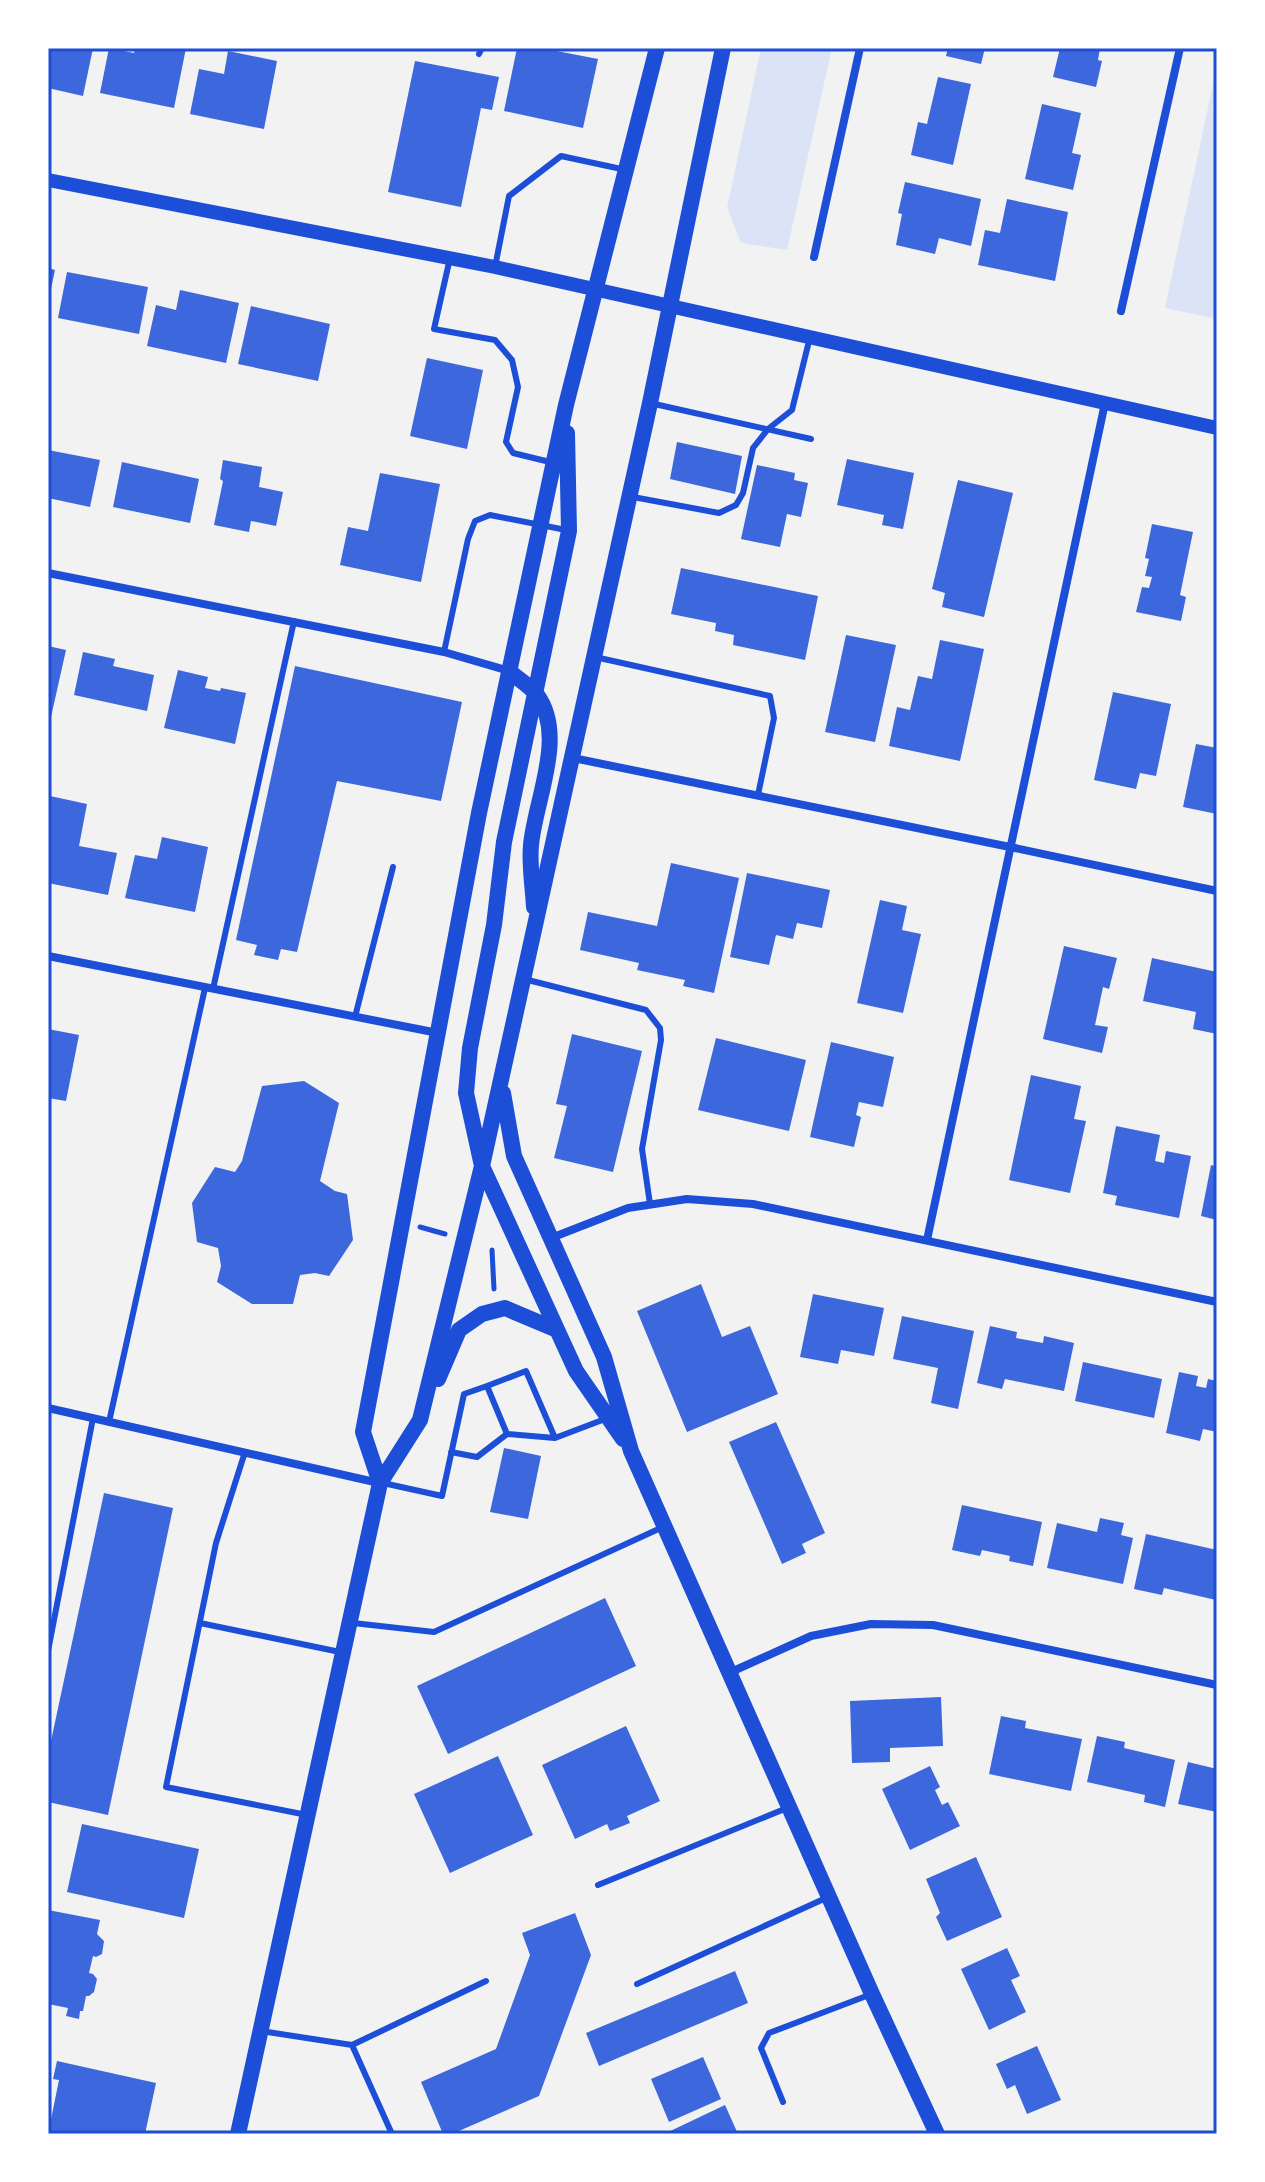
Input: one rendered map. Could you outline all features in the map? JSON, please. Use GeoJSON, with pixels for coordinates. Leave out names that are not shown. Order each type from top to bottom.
{"type":"FeatureCollection","features":[{"type":"Feature","properties":{"kind":"main road"},"geometry":{"type":"LineString","coordinates":[[631,1451],[576,1371],[557,1330],[482,1166],[466,1093],[470,1048],[494,925],[504,842],[569,531],[561,464],[566,405],[657,48]]}},
{"type":"Feature","properties":{"kind":"main road"},"geometry":{"type":"LineString","coordinates":[[420,1420],[501,1084],[573,758],[671,306],[723,48]]}},
{"type":"Feature","properties":{"kind":"main road"},"geometry":{"type":"LineString","coordinates":[[380,1483],[363,1432],[479,813],[541,525],[561,464]]}},
{"type":"Feature","properties":{"kind":"main road"},"geometry":{"type":"LineString","coordinates":[[509,671],[535,693],[546,710],[550,728],[531,846],[535,928]]}},
{"type":"Feature","properties":{"kind":"main road"},"geometry":{"type":"LineString","coordinates":[[501,1084],[514,1156],[604,1357],[631,1451],[937,2134]]}},
{"type":"Feature","properties":{"kind":"main road"},"geometry":{"type":"LineString","coordinates":[[238,2134],[380,1483],[420,1420],[459,1330],[482,1314],[505,1308],[557,1330]]}},
{"type":"Feature","properties":{"kind":"street"},"geometry":{"type":"LineString","coordinates":[[814,257],[860,48]]}},
{"type":"Feature","properties":{"kind":"street"},"geometry":{"type":"LineString","coordinates":[[1121,311],[1180,48]]}},
{"type":"Feature","properties":{"kind":"street"},"geometry":{"type":"LineString","coordinates":[[48,180],[595,288],[1217,428]]}},
{"type":"Feature","properties":{"kind":"street"},"geometry":{"type":"LineString","coordinates":[[927,1240],[1105,403]]}},
{"type":"Feature","properties":{"kind":"street"},"geometry":{"type":"LineString","coordinates":[[48,573],[444,652],[509,671]]}},
{"type":"Feature","properties":{"kind":"street"},"geometry":{"type":"LineString","coordinates":[[573,758],[1217,891]]}},
{"type":"Feature","properties":{"kind":"street"},"geometry":{"type":"LineString","coordinates":[[48,956],[438,1033]]}},
{"type":"Feature","properties":{"kind":"street"},"geometry":{"type":"LineString","coordinates":[[550,1238],[628,1208],[650,1204],[687,1199],[753,1204],[1217,1302]]}},
{"type":"Feature","properties":{"kind":"street"},"geometry":{"type":"LineString","coordinates":[[48,1408],[380,1483]]}},
{"type":"Feature","properties":{"kind":"street"},"geometry":{"type":"LineString","coordinates":[[731,1672],[811,1636],[871,1624],[933,1625],[1217,1685]]}},
{"type":"Feature","properties":{"kind":"lane"},"geometry":{"type":"LineString","coordinates":[[495,267],[509,196],[561,156],[626,170]]}},
{"type":"Feature","properties":{"kind":"lane"},"geometry":{"type":"LineString","coordinates":[[450,258],[434,329],[495,340],[512,360],[518,387],[506,442],[513,453],[561,464]]}},
{"type":"Feature","properties":{"kind":"lane"},"geometry":{"type":"LineString","coordinates":[[630,496],[719,513],[736,505],[743,493],[753,448],[768,429],[792,410],[810,337]]}},
{"type":"Feature","properties":{"kind":"lane"},"geometry":{"type":"LineString","coordinates":[[650,403],[811,439]]}},
{"type":"Feature","properties":{"kind":"lane"},"geometry":{"type":"LineString","coordinates":[[444,652],[468,539],[475,521],[490,515],[569,531]]}},
{"type":"Feature","properties":{"kind":"lane"},"geometry":{"type":"LineString","coordinates":[[109,1422],[294,621]]}},
{"type":"Feature","properties":{"kind":"lane"},"geometry":{"type":"LineString","coordinates":[[595,657],[770,696],[774,718],[758,795]]}},
{"type":"Feature","properties":{"kind":"lane"},"geometry":{"type":"LineString","coordinates":[[355,1017],[393,867]]}},
{"type":"Feature","properties":{"kind":"lane"},"geometry":{"type":"LineString","coordinates":[[524,979],[646,1010],[660,1028],[661,1040],[642,1149],[650,1204]]}},
{"type":"Feature","properties":{"kind":"lane"},"geometry":{"type":"LineString","coordinates":[[380,1483],[442,1496],[464,1394],[526,1371],[555,1438]]}},
{"type":"Feature","properties":{"kind":"lane"},"geometry":{"type":"LineString","coordinates":[[487,1386],[507,1434]]}},
{"type":"Feature","properties":{"kind":"lane"},"geometry":{"type":"LineString","coordinates":[[48,1651],[93,1418]]}},
{"type":"Feature","properties":{"kind":"lane"},"geometry":{"type":"LineString","coordinates":[[451,1452],[477,1457],[507,1434],[555,1438],[609,1418]]}},
{"type":"Feature","properties":{"kind":"lane"},"geometry":{"type":"LineString","coordinates":[[245,1452],[216,1543],[166,1787],[308,1815]]}},
{"type":"Feature","properties":{"kind":"lane"},"geometry":{"type":"LineString","coordinates":[[350,1622],[434,1632],[665,1526]]}},
{"type":"Feature","properties":{"kind":"lane"},"geometry":{"type":"LineString","coordinates":[[200,1623],[343,1653]]}},
{"type":"Feature","properties":{"kind":"lane"},"geometry":{"type":"LineString","coordinates":[[598,1885],[790,1807]]}},
{"type":"Feature","properties":{"kind":"lane"},"geometry":{"type":"LineString","coordinates":[[637,1984],[830,1896]]}},
{"type":"Feature","properties":{"kind":"lane"},"geometry":{"type":"LineString","coordinates":[[260,2031],[352,2045],[486,1981]]}},
{"type":"Feature","properties":{"kind":"lane"},"geometry":{"type":"LineString","coordinates":[[783,2102],[761,2048],[769,2033],[872,1994]]}},
{"type":"Feature","properties":{"kind":"lane"},"geometry":{"type":"LineString","coordinates":[[352,2045],[392,2134]]}},
{"type":"Feature","properties":{"kind":"path"},"geometry":{"type":"LineString","coordinates":[[419,1227],[450,1236]]}},
{"type":"Feature","properties":{"kind":"path"},"geometry":{"type":"LineString","coordinates":[[492,1250],[494,1297]]}},
{"type":"Feature","properties":{"kind":"shaded area"},"geometry":{"type":"Polygon","coordinates":[[[761,48],[832,48],[787,250],[741,243],[727,208],[761,48]]]}},
{"type":"Feature","properties":{"kind":"shaded area"},"geometry":{"type":"Polygon","coordinates":[[[1217,66],[1217,319],[1165,308],[1217,66]]]}},
{"type":"Feature","properties":{"kind":"building"},"geometry":{"type":"Polygon","coordinates":[[[48,48],[93,48],[83,96],[48,88],[48,48]]]}},
{"type":"Feature","properties":{"kind":"building"},"geometry":{"type":"Polygon","coordinates":[[[109,48],[134,53],[135,48],[186,48],[174,108],[100,93],[109,48]]]}},
{"type":"Feature","properties":{"kind":"building"},"geometry":{"type":"Polygon","coordinates":[[[517,48],[541,48],[598,59],[583,128],[504,111],[517,48]]]}},
{"type":"Feature","properties":{"kind":"building"},"geometry":{"type":"Polygon","coordinates":[[[948,48],[985,48],[981,64],[946,56],[948,48]]]}},
{"type":"Feature","properties":{"kind":"building"},"geometry":{"type":"Polygon","coordinates":[[[1060,48],[1100,48],[1098,60],[1102,61],[1096,87],[1053,77],[1060,48]]]}},
{"type":"Feature","properties":{"kind":"building"},"geometry":{"type":"Polygon","coordinates":[[[228,51],[277,61],[264,129],[190,114],[199,69],[224,74],[228,51]]]}},
{"type":"Feature","properties":{"kind":"building"},"geometry":{"type":"Polygon","coordinates":[[[415,61],[499,77],[492,110],[481,108],[461,207],[388,192],[415,61]]]}},
{"type":"Feature","properties":{"kind":"building"},"geometry":{"type":"Polygon","coordinates":[[[938,77],[971,84],[953,165],[911,155],[918,122],[927,124],[938,77]]]}},
{"type":"Feature","properties":{"kind":"building"},"geometry":{"type":"Polygon","coordinates":[[[1042,104],[1081,113],[1072,153],[1081,155],[1073,190],[1025,179],[1042,104]]]}},
{"type":"Feature","properties":{"kind":"building"},"geometry":{"type":"Polygon","coordinates":[[[905,182],[981,199],[971,246],[939,238],[935,254],[896,245],[902,214],[898,213],[905,182]]]}},
{"type":"Feature","properties":{"kind":"building"},"geometry":{"type":"Polygon","coordinates":[[[1007,199],[1068,212],[1055,281],[978,265],[985,230],[1000,233],[1007,199]]]}},
{"type":"Feature","properties":{"kind":"building"},"geometry":{"type":"Polygon","coordinates":[[[48,268],[55,270],[49,298],[48,298],[48,268]]]}},
{"type":"Feature","properties":{"kind":"building"},"geometry":{"type":"Polygon","coordinates":[[[67,272],[148,287],[139,334],[58,318],[67,272]]]}},
{"type":"Feature","properties":{"kind":"building"},"geometry":{"type":"Polygon","coordinates":[[[180,290],[239,303],[226,363],[147,346],[156,305],[176,310],[180,290]]]}},
{"type":"Feature","properties":{"kind":"building"},"geometry":{"type":"Polygon","coordinates":[[[251,306],[330,324],[318,381],[238,364],[251,306]]]}},
{"type":"Feature","properties":{"kind":"building"},"geometry":{"type":"Polygon","coordinates":[[[427,358],[483,370],[467,449],[410,436],[427,358]]]}},
{"type":"Feature","properties":{"kind":"building"},"geometry":{"type":"Polygon","coordinates":[[[677,442],[742,456],[735,494],[670,479],[677,442]]]}},
{"type":"Feature","properties":{"kind":"building"},"geometry":{"type":"Polygon","coordinates":[[[48,450],[100,460],[90,507],[48,498],[48,450]]]}},
{"type":"Feature","properties":{"kind":"building"},"geometry":{"type":"Polygon","coordinates":[[[847,459],[914,473],[903,529],[882,525],[884,515],[837,505],[847,459]]]}},
{"type":"Feature","properties":{"kind":"building"},"geometry":{"type":"Polygon","coordinates":[[[223,460],[262,467],[259,487],[283,492],[276,526],[251,521],[249,532],[214,525],[223,481],[220,479],[223,460]]]}},
{"type":"Feature","properties":{"kind":"building"},"geometry":{"type":"Polygon","coordinates":[[[122,462],[199,479],[190,523],[113,507],[122,462]]]}},
{"type":"Feature","properties":{"kind":"building"},"geometry":{"type":"Polygon","coordinates":[[[757,465],[795,473],[794,480],[808,483],[801,517],[787,514],[780,547],[741,539],[757,465]]]}},
{"type":"Feature","properties":{"kind":"building"},"geometry":{"type":"Polygon","coordinates":[[[380,473],[440,484],[421,582],[340,565],[348,527],[368,531],[380,473]]]}},
{"type":"Feature","properties":{"kind":"building"},"geometry":{"type":"Polygon","coordinates":[[[958,480],[1013,493],[984,617],[942,607],[945,593],[932,589],[958,480]]]}},
{"type":"Feature","properties":{"kind":"building"},"geometry":{"type":"Polygon","coordinates":[[[1152,524],[1193,532],[1180,595],[1186,597],[1181,621],[1136,612],[1142,587],[1149,588],[1152,577],[1145,576],[1149,559],[1145,558],[1152,524]]]}},
{"type":"Feature","properties":{"kind":"building"},"geometry":{"type":"Polygon","coordinates":[[[681,568],[818,596],[805,660],[733,645],[734,635],[715,631],[716,623],[671,614],[681,568]]]}},
{"type":"Feature","properties":{"kind":"building"},"geometry":{"type":"Polygon","coordinates":[[[846,635],[896,645],[875,742],[825,732],[846,635]]]}},
{"type":"Feature","properties":{"kind":"building"},"geometry":{"type":"Polygon","coordinates":[[[940,640],[984,649],[960,761],[889,746],[897,707],[910,710],[918,676],[932,679],[940,640]]]}},
{"type":"Feature","properties":{"kind":"building"},"geometry":{"type":"Polygon","coordinates":[[[48,646],[66,650],[49,726],[48,726],[48,646]]]}},
{"type":"Feature","properties":{"kind":"building"},"geometry":{"type":"Polygon","coordinates":[[[83,652],[115,659],[113,666],[154,675],[147,711],[74,695],[83,652]]]}},
{"type":"Feature","properties":{"kind":"building"},"geometry":{"type":"Polygon","coordinates":[[[295,666],[462,702],[441,801],[337,781],[297,952],[281,949],[278,960],[254,955],[257,945],[236,940],[295,666]]]}},
{"type":"Feature","properties":{"kind":"building"},"geometry":{"type":"Polygon","coordinates":[[[178,670],[208,677],[205,688],[246,693],[235,744],[164,728],[178,670]]]}},
{"type":"Feature","properties":{"kind":"building"},"geometry":{"type":"Polygon","coordinates":[[[1113,692],[1171,704],[1156,776],[1140,773],[1136,789],[1094,780],[1113,692]]]}},
{"type":"Feature","properties":{"kind":"building"},"geometry":{"type":"Polygon","coordinates":[[[1196,744],[1217,748],[1217,814],[1183,807],[1196,744]]]}},
{"type":"Feature","properties":{"kind":"building"},"geometry":{"type":"Polygon","coordinates":[[[50,796],[87,804],[79,846],[117,853],[108,895],[48,883],[50,796]]]}},
{"type":"Feature","properties":{"kind":"building"},"geometry":{"type":"Polygon","coordinates":[[[162,837],[208,847],[195,912],[125,898],[135,855],[157,859],[162,837]]]}},
{"type":"Feature","properties":{"kind":"building"},"geometry":{"type":"Polygon","coordinates":[[[671,863],[739,878],[714,993],[683,986],[685,980],[637,970],[639,963],[580,950],[588,912],[657,926],[671,863]]]}},
{"type":"Feature","properties":{"kind":"building"},"geometry":{"type":"Polygon","coordinates":[[[747,873],[830,890],[822,928],[797,923],[793,939],[776,935],[769,965],[730,957],[747,873]]]}},
{"type":"Feature","properties":{"kind":"building"},"geometry":{"type":"Polygon","coordinates":[[[880,900],[907,906],[902,930],[921,934],[903,1013],[857,1003],[880,900]]]}},
{"type":"Feature","properties":{"kind":"building"},"geometry":{"type":"Polygon","coordinates":[[[1064,946],[1117,958],[1109,989],[1103,987],[1095,1025],[1108,1027],[1102,1053],[1043,1039],[1064,946]]]}},
{"type":"Feature","properties":{"kind":"building"},"geometry":{"type":"Polygon","coordinates":[[[1152,958],[1217,972],[1217,1034],[1193,1029],[1196,1012],[1143,1001],[1152,958]]]}},
{"type":"Feature","properties":{"kind":"building"},"geometry":{"type":"Polygon","coordinates":[[[48,1029],[79,1035],[66,1101],[48,1098],[48,1029]]]}},
{"type":"Feature","properties":{"kind":"building"},"geometry":{"type":"Polygon","coordinates":[[[572,1034],[642,1051],[613,1172],[554,1158],[567,1106],[556,1104],[572,1034]]]}},
{"type":"Feature","properties":{"kind":"building"},"geometry":{"type":"Polygon","coordinates":[[[716,1038],[806,1060],[789,1131],[698,1110],[716,1038]]]}},
{"type":"Feature","properties":{"kind":"building"},"geometry":{"type":"Polygon","coordinates":[[[831,1042],[894,1057],[883,1107],[859,1102],[856,1115],[861,1117],[854,1147],[810,1137],[831,1042]]]}},
{"type":"Feature","properties":{"kind":"building"},"geometry":{"type":"Polygon","coordinates":[[[1031,1075],[1081,1086],[1074,1119],[1086,1121],[1070,1193],[1009,1180],[1031,1075]]]}},
{"type":"Feature","properties":{"kind":"building"},"geometry":{"type":"Polygon","coordinates":[[[304,1081],[339,1103],[320,1181],[335,1191],[347,1194],[353,1240],[329,1276],[315,1273],[300,1275],[293,1304],[252,1304],[217,1282],[221,1266],[218,1248],[197,1242],[192,1203],[215,1167],[235,1172],[242,1161],[262,1086],[304,1081]]]}},
{"type":"Feature","properties":{"kind":"building"},"geometry":{"type":"Polygon","coordinates":[[[1116,1126],[1160,1135],[1155,1161],[1164,1163],[1166,1151],[1191,1156],[1179,1218],[1115,1205],[1117,1196],[1103,1193],[1116,1126]]]}},
{"type":"Feature","properties":{"kind":"building"},"geometry":{"type":"Polygon","coordinates":[[[1211,1165],[1217,1167],[1217,1220],[1201,1216],[1211,1165]]]}},
{"type":"Feature","properties":{"kind":"building"},"geometry":{"type":"Polygon","coordinates":[[[701,1284],[722,1337],[750,1326],[778,1394],[687,1432],[637,1311],[701,1284]]]}},
{"type":"Feature","properties":{"kind":"building"},"geometry":{"type":"Polygon","coordinates":[[[813,1294],[884,1308],[874,1356],[841,1350],[838,1364],[800,1357],[813,1294]]]}},
{"type":"Feature","properties":{"kind":"building"},"geometry":{"type":"Polygon","coordinates":[[[902,1316],[974,1331],[958,1409],[931,1403],[938,1368],[893,1359],[902,1316]]]}},
{"type":"Feature","properties":{"kind":"building"},"geometry":{"type":"Polygon","coordinates":[[[990,1326],[1017,1332],[1016,1338],[1043,1343],[1044,1336],[1074,1343],[1064,1391],[1005,1379],[1002,1389],[977,1383],[990,1326]]]}},
{"type":"Feature","properties":{"kind":"building"},"geometry":{"type":"Polygon","coordinates":[[[1083,1362],[1162,1379],[1154,1418],[1075,1401],[1083,1362]]]}},
{"type":"Feature","properties":{"kind":"building"},"geometry":{"type":"Polygon","coordinates":[[[1179,1372],[1198,1376],[1196,1386],[1206,1388],[1208,1379],[1217,1381],[1217,1432],[1203,1429],[1200,1441],[1166,1433],[1179,1372]]]}},
{"type":"Feature","properties":{"kind":"building"},"geometry":{"type":"Polygon","coordinates":[[[776,1422],[825,1533],[802,1544],[806,1553],[782,1564],[729,1442],[776,1422]]]}},
{"type":"Feature","properties":{"kind":"building"},"geometry":{"type":"Polygon","coordinates":[[[504,1448],[541,1456],[528,1519],[490,1512],[504,1448]]]}},
{"type":"Feature","properties":{"kind":"building"},"geometry":{"type":"Polygon","coordinates":[[[104,1493],[173,1508],[108,1815],[48,1802],[48,1755],[104,1493]]]}},
{"type":"Feature","properties":{"kind":"building"},"geometry":{"type":"Polygon","coordinates":[[[962,1505],[1042,1522],[1033,1566],[1009,1561],[1010,1556],[982,1550],[980,1556],[952,1550],[962,1505]]]}},
{"type":"Feature","properties":{"kind":"building"},"geometry":{"type":"Polygon","coordinates":[[[1100,1518],[1124,1523],[1121,1535],[1133,1538],[1123,1584],[1047,1568],[1057,1523],[1097,1532],[1100,1518]]]}},
{"type":"Feature","properties":{"kind":"building"},"geometry":{"type":"Polygon","coordinates":[[[1146,1534],[1217,1550],[1216,1600],[1164,1588],[1162,1595],[1134,1589],[1146,1534]]]}},
{"type":"Feature","properties":{"kind":"building"},"geometry":{"type":"Polygon","coordinates":[[[605,1598],[636,1666],[448,1754],[417,1686],[605,1598]]]}},
{"type":"Feature","properties":{"kind":"building"},"geometry":{"type":"Polygon","coordinates":[[[941,1697],[943,1746],[890,1748],[890,1762],[852,1763],[850,1701],[941,1697]]]}},
{"type":"Feature","properties":{"kind":"building"},"geometry":{"type":"Polygon","coordinates":[[[1001,1716],[1026,1721],[1025,1728],[1082,1739],[1071,1791],[989,1774],[1001,1716]]]}},
{"type":"Feature","properties":{"kind":"building"},"geometry":{"type":"Polygon","coordinates":[[[626,1726],[660,1801],[627,1816],[630,1823],[610,1831],[607,1824],[575,1839],[542,1765],[626,1726]]]}},
{"type":"Feature","properties":{"kind":"building"},"geometry":{"type":"Polygon","coordinates":[[[1097,1736],[1125,1742],[1124,1748],[1175,1760],[1165,1807],[1144,1802],[1145,1795],[1087,1782],[1097,1736]]]}},
{"type":"Feature","properties":{"kind":"building"},"geometry":{"type":"Polygon","coordinates":[[[498,1756],[533,1835],[450,1873],[414,1794],[498,1756]]]}},
{"type":"Feature","properties":{"kind":"building"},"geometry":{"type":"Polygon","coordinates":[[[1188,1762],[1217,1769],[1217,1812],[1178,1804],[1188,1762]]]}},
{"type":"Feature","properties":{"kind":"building"},"geometry":{"type":"Polygon","coordinates":[[[930,1766],[940,1787],[935,1790],[942,1805],[948,1802],[960,1826],[910,1850],[882,1789],[930,1766]]]}},
{"type":"Feature","properties":{"kind":"building"},"geometry":{"type":"Polygon","coordinates":[[[82,1824],[199,1849],[184,1918],[67,1892],[82,1824]]]}},
{"type":"Feature","properties":{"kind":"building"},"geometry":{"type":"Polygon","coordinates":[[[976,1857],[1002,1917],[947,1941],[936,1917],[940,1913],[926,1879],[976,1857]]]}},
{"type":"Feature","properties":{"kind":"building"},"geometry":{"type":"Polygon","coordinates":[[[48,1910],[100,1920],[97,1934],[104,1941],[102,1954],[93,1956],[89,1973],[97,1979],[94,1992],[86,1996],[79,2019],[66,2016],[68,2008],[48,2004],[48,1910]]]}},
{"type":"Feature","properties":{"kind":"building"},"geometry":{"type":"Polygon","coordinates":[[[575,1913],[591,1955],[539,2096],[452,2134],[443,2134],[421,2082],[496,2049],[530,1955],[522,1933],[575,1913]]]}},
{"type":"Feature","properties":{"kind":"building"},"geometry":{"type":"Polygon","coordinates":[[[1007,1948],[1020,1976],[1011,1980],[1026,2012],[989,2030],[961,1969],[1007,1948]]]}},
{"type":"Feature","properties":{"kind":"building"},"geometry":{"type":"Polygon","coordinates":[[[735,1971],[748,2003],[599,2066],[586,2033],[735,1971]]]}},
{"type":"Feature","properties":{"kind":"building"},"geometry":{"type":"Polygon","coordinates":[[[1037,2046],[1061,2100],[1027,2114],[1015,2085],[1007,2089],[996,2064],[1037,2046]]]}},
{"type":"Feature","properties":{"kind":"building"},"geometry":{"type":"Polygon","coordinates":[[[703,2057],[721,2099],[669,2122],[651,2079],[703,2057]]]}},
{"type":"Feature","properties":{"kind":"building"},"geometry":{"type":"Polygon","coordinates":[[[57,2061],[156,2083],[145,2134],[48,2134],[59,2080],[53,2079],[57,2061]]]}},
{"type":"Feature","properties":{"kind":"building"},"geometry":{"type":"Polygon","coordinates":[[[725,2105],[738,2134],[664,2134],[725,2105]]]}}]}
